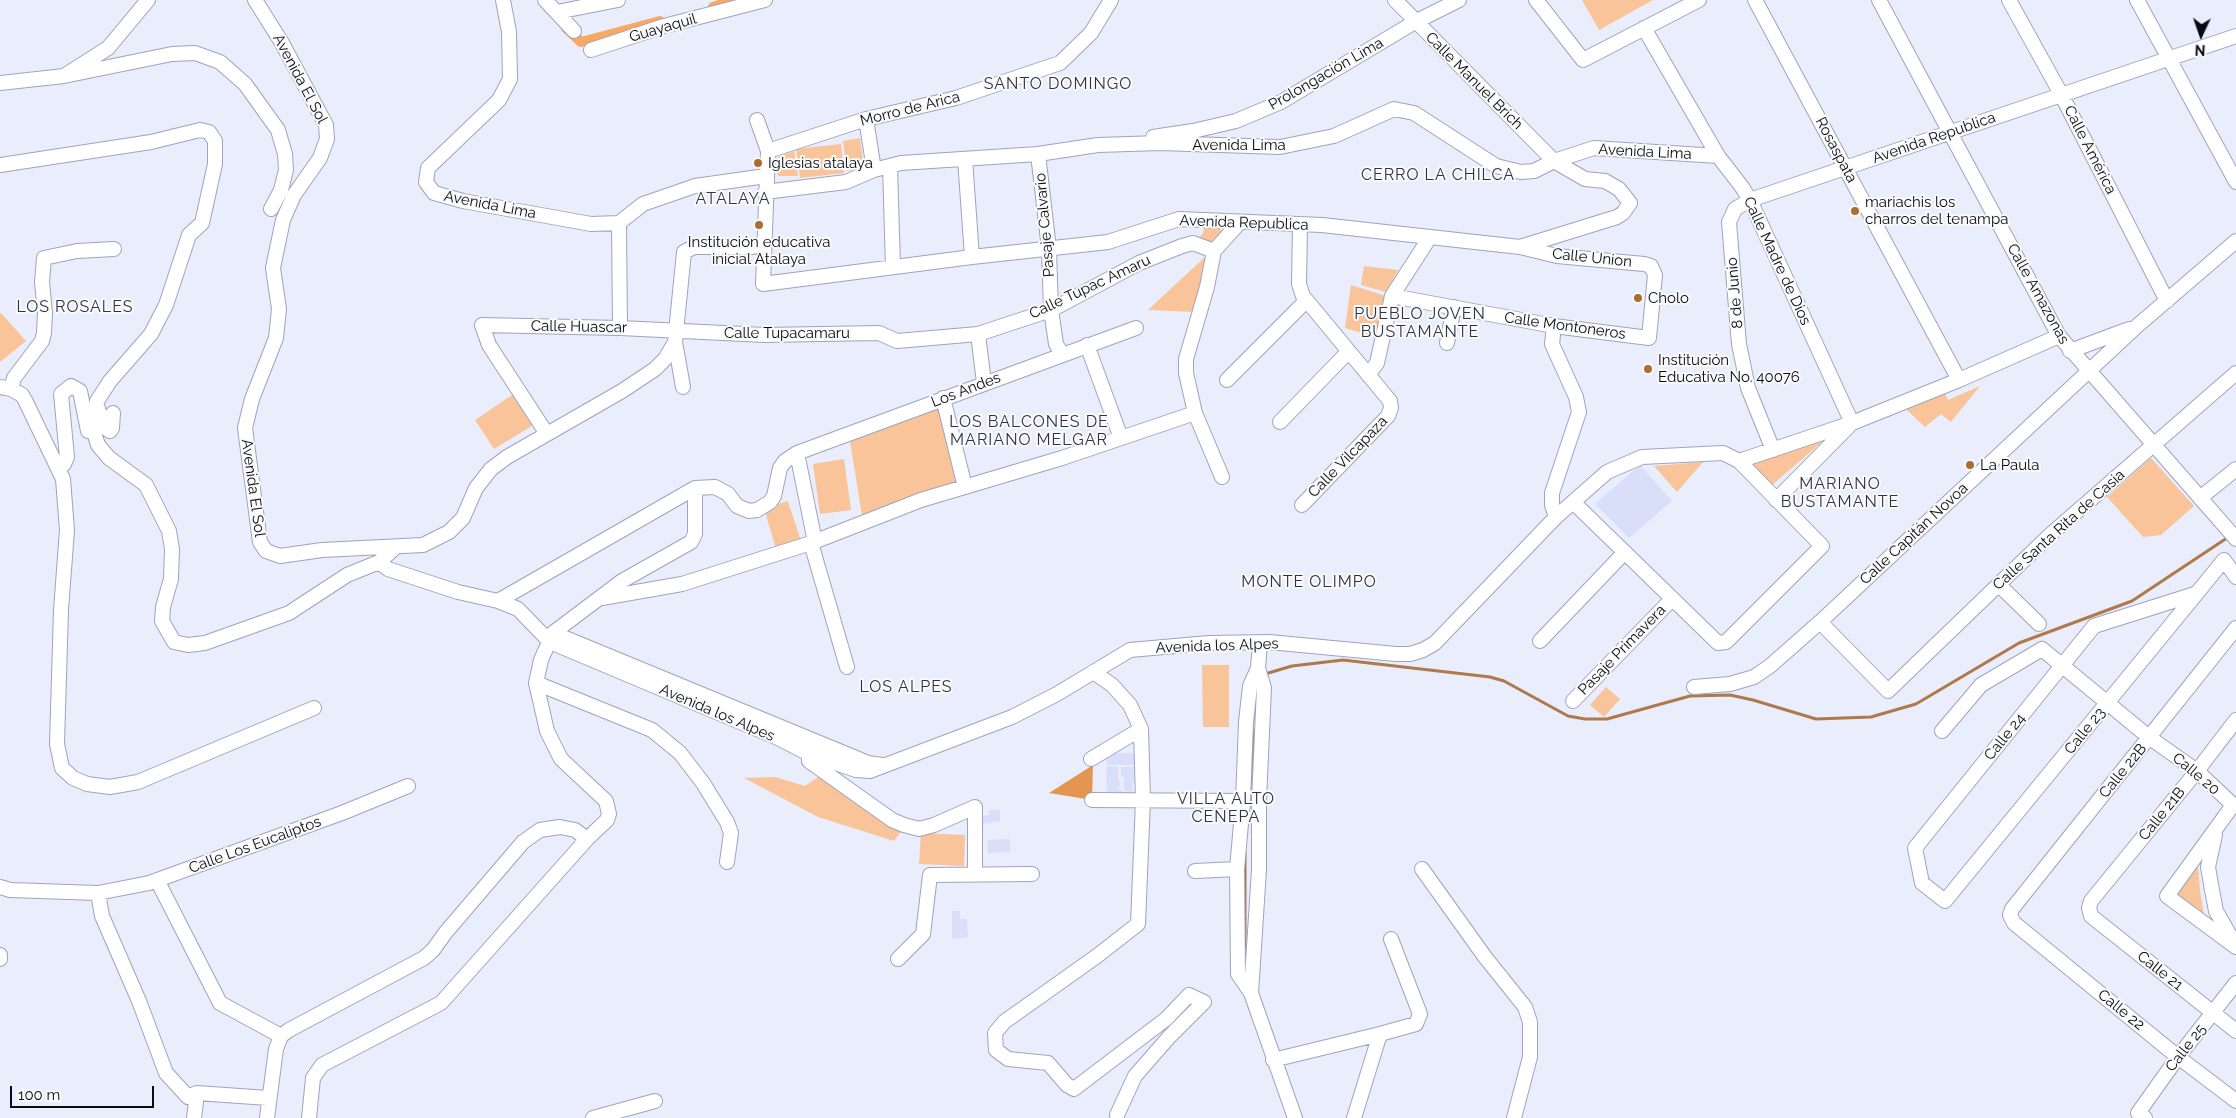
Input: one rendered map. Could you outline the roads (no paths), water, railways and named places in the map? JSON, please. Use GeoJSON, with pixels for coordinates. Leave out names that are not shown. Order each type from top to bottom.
{"type":"FeatureCollection","features":[{"type":"Feature","properties":{"kind":"street"},"geometry":{"type":"LineString","coordinates":[[64,76],[108,48],[148,0]]}},
{"type":"Feature","properties":{"kind":"street","name":"Avenida El Sol"},"geometry":{"type":"LineString","coordinates":[[255,0],[282,43],[326,125],[327,139],[320,158],[294,195],[283,220],[273,268],[278,309],[276,338],[252,399],[245,428],[260,542],[266,551],[275,556],[322,550],[423,545],[449,532],[463,518],[476,488],[491,469],[507,457],[622,391],[655,369],[666,359],[675,337]]}},
{"type":"Feature","properties":{"kind":"street","name":"Avenida Lima"},"geometry":{"type":"LineString","coordinates":[[503,0],[509,32],[510,79],[499,100],[431,162],[426,175],[429,188],[440,196],[475,203],[592,224],[618,223]]}},
{"type":"Feature","properties":{"kind":"street"},"geometry":{"type":"LineString","coordinates":[[545,0],[574,31]]}},
{"type":"Feature","properties":{"kind":"street"},"geometry":{"type":"LineString","coordinates":[[557,12],[618,0]]}},
{"type":"Feature","properties":{"kind":"street","name":"Guayaquil"},"geometry":{"type":"LineString","coordinates":[[591,50],[664,26],[765,0]]}},
{"type":"Feature","properties":{"kind":"street","name":"Morro de Arica"},"geometry":{"type":"LineString","coordinates":[[768,151],[866,119],[956,98],[1060,63],[1091,33],[1111,0]]}},
{"type":"Feature","properties":{"kind":"street","name":"Calle Manuel Brich"},"geometry":{"type":"LineString","coordinates":[[1394,0],[1554,161]]}},
{"type":"Feature","properties":{"kind":"street","name":"Prolongación Lima"},"geometry":{"type":"LineString","coordinates":[[1098,145],[1193,131],[1236,121],[1281,102],[1415,22],[1459,0]]}},
{"type":"Feature","properties":{"kind":"street"},"geometry":{"type":"LineString","coordinates":[[1536,0],[1583,60],[1699,0]]}},
{"type":"Feature","properties":{"kind":"street","name":"Rosaspata"},"geometry":{"type":"LineString","coordinates":[[1755,0],[1959,380]]}},
{"type":"Feature","properties":{"kind":"street","name":"Calle Amazonas"},"geometry":{"type":"LineString","coordinates":[[1879,0],[2059,336],[2070,351],[2232,535]]}},
{"type":"Feature","properties":{"kind":"street","name":"Calle América"},"geometry":{"type":"LineString","coordinates":[[2009,0],[2061,94],[2167,301]]}},
{"type":"Feature","properties":{"kind":"street"},"geometry":{"type":"LineString","coordinates":[[2137,0],[2236,182]]}},
{"type":"Feature","properties":{"kind":"street","name":"Calle Madre de Dios"},"geometry":{"type":"LineString","coordinates":[[1644,28],[1718,156],[1750,200],[1852,422]]}},
{"type":"Feature","properties":{"kind":"street","name":"Avenida Republica"},"geometry":{"type":"LineString","coordinates":[[1750,200],[2236,36]]}},
{"type":"Feature","properties":{"kind":"street"},"geometry":{"type":"LineString","coordinates":[[0,83],[64,76],[172,54],[195,53],[220,62],[245,84],[278,130],[285,154],[286,170],[281,190],[271,210]]}},
{"type":"Feature","properties":{"kind":"street","name":"Avenida Lima"},"geometry":{"type":"LineString","coordinates":[[766,192],[846,182],[874,170],[901,163],[1038,154],[1098,145],[1160,143],[1280,147],[1334,136],[1394,109],[1414,113],[1496,166],[1521,172],[1534,171],[1554,161],[1594,148],[1718,156]]}},
{"type":"Feature","properties":{"kind":"street"},"geometry":{"type":"LineString","coordinates":[[866,119],[874,170]]}},
{"type":"Feature","properties":{"kind":"street"},"geometry":{"type":"LineString","coordinates":[[683,387],[675,337],[682,259],[687,249],[694,247],[752,247],[765,244],[768,151],[757,120]]}},
{"type":"Feature","properties":{"kind":"street"},"geometry":{"type":"LineString","coordinates":[[0,165],[151,142],[200,130],[208,132],[215,141],[215,164],[202,223],[189,235],[166,305],[151,334],[96,401],[92,426],[98,445]]}},
{"type":"Feature","properties":{"kind":"street","name":"Pasaje Calvario"},"geometry":{"type":"LineString","coordinates":[[1038,154],[1048,249],[1051,310],[1056,344],[1062,354]]}},
{"type":"Feature","properties":{"kind":"street"},"geometry":{"type":"LineString","coordinates":[[965,159],[972,257]]}},
{"type":"Feature","properties":{"kind":"street","name":"Avenida Republica"},"geometry":{"type":"LineString","coordinates":[[765,244],[763,284],[972,257],[1108,242],[1179,219],[1332,226],[1520,247],[1617,217],[1624,213],[1630,203],[1619,188],[1605,181],[1585,179],[1554,161]]}},
{"type":"Feature","properties":{"kind":"street"},"geometry":{"type":"LineString","coordinates":[[890,166],[893,267]]}},
{"type":"Feature","properties":{"kind":"street"},"geometry":{"type":"LineString","coordinates":[[620,328],[618,223],[644,204],[695,186],[766,176]]}},
{"type":"Feature","properties":{"kind":"street","name":"8 de Junio"},"geometry":{"type":"LineString","coordinates":[[1750,200],[1735,209],[1729,222],[1739,344],[1748,388],[1774,450]]}},
{"type":"Feature","properties":{"kind":"street"},"geometry":{"type":"LineString","coordinates":[[1222,477],[1195,413],[1186,373],[1186,359],[1207,287],[1214,251],[1240,222]]}},
{"type":"Feature","properties":{"kind":"street"},"geometry":{"type":"LineString","coordinates":[[1300,225],[1299,284],[1306,300],[1368,375],[1377,363],[1392,296],[1430,237]]}},
{"type":"Feature","properties":{"kind":"street","name":"Calle Capitán Novoa"},"geometry":{"type":"LineString","coordinates":[[1694,687],[1730,684],[1754,677],[1770,666],[1820,622],[2137,326],[2236,241]]}},
{"type":"Feature","properties":{"kind":"street","name":"Calle Tupac Amaru"},"geometry":{"type":"LineString","coordinates":[[897,341],[978,334],[1051,310],[1139,263],[1182,246],[1193,243],[1214,251]]}},
{"type":"Feature","properties":{"kind":"street","name":"Calle Union"},"geometry":{"type":"LineString","coordinates":[[1520,247],[1557,256],[1651,266],[1655,275],[1649,338]]}},
{"type":"Feature","properties":{"kind":"street"},"geometry":{"type":"LineString","coordinates":[[114,249],[77,252],[44,258],[42,282],[45,313],[42,341],[6,388],[22,395],[63,479],[67,530],[61,610],[57,744],[62,768],[73,778],[87,784],[110,787],[138,782],[314,708]]}},
{"type":"Feature","properties":{"kind":"street","name":"Calle Montoneros"},"geometry":{"type":"LineString","coordinates":[[1392,296],[1554,326],[1649,338]]}},
{"type":"Feature","properties":{"kind":"street"},"geometry":{"type":"LineString","coordinates":[[1227,380],[1306,300]]}},
{"type":"Feature","properties":{"kind":"street"},"geometry":{"type":"LineString","coordinates":[[1447,343],[1454,307]]}},
{"type":"Feature","properties":{"kind":"street","name":"Calle Huascar"},"geometry":{"type":"LineString","coordinates":[[547,434],[488,345],[482,325],[620,328],[675,337]]}},
{"type":"Feature","properties":{"kind":"street"},"geometry":{"type":"LineString","coordinates":[[1554,326],[1552,344],[1576,397],[1579,412],[1552,493],[1552,505],[1556,517]]}},
{"type":"Feature","properties":{"kind":"street","name":"Calle Capitán Novoa"},"geometry":{"type":"LineString","coordinates":[[2070,351],[2137,326]]}},
{"type":"Feature","properties":{"kind":"street","name":"Los Andes"},"geometry":{"type":"LineString","coordinates":[[797,453],[1136,328]]}},
{"type":"Feature","properties":{"kind":"street","name":"Calle Tupacamaru"},"geometry":{"type":"LineString","coordinates":[[675,337],[879,334],[897,341]]}},
{"type":"Feature","properties":{"kind":"street"},"geometry":{"type":"LineString","coordinates":[[978,334],[984,383]]}},
{"type":"Feature","properties":{"kind":"street"},"geometry":{"type":"LineString","coordinates":[[1574,502],[1713,641],[1720,644],[1726,642],[1822,546],[1739,461],[1852,422],[1959,380],[2059,336]]}},
{"type":"Feature","properties":{"kind":"street"},"geometry":{"type":"LineString","coordinates":[[1087,345],[1121,438]]}},
{"type":"Feature","properties":{"kind":"street"},"geometry":{"type":"LineString","coordinates":[[1280,422],[1348,352]]}},
{"type":"Feature","properties":{"kind":"street","name":"Calle Santa Rita de Casia"},"geometry":{"type":"LineString","coordinates":[[1820,622],[1888,691],[2050,535],[2236,373]]}},
{"type":"Feature","properties":{"kind":"street","name":"Calle Vilcapaza"},"geometry":{"type":"LineString","coordinates":[[1302,505],[1388,416],[1391,408],[1390,401],[1368,375]]}},
{"type":"Feature","properties":{"kind":"street"},"geometry":{"type":"LineString","coordinates":[[58,467],[64,464],[67,457],[61,394],[71,386],[80,391],[87,428],[98,445],[109,458],[146,485],[169,531],[172,549],[172,579],[163,607],[162,621],[174,642],[188,645],[205,643],[289,613],[347,575],[379,562],[396,547]]}},
{"type":"Feature","properties":{"kind":"street"},"geometry":{"type":"LineString","coordinates":[[943,398],[965,487]]}},
{"type":"Feature","properties":{"kind":"street"},"geometry":{"type":"LineString","coordinates":[[96,401],[103,426],[110,431],[113,413]]}},
{"type":"Feature","properties":{"kind":"street"},"geometry":{"type":"LineString","coordinates":[[601,599],[682,584],[813,542],[921,500],[1062,458],[1195,413]]}},
{"type":"Feature","properties":{"kind":"street"},"geometry":{"type":"LineString","coordinates":[[1776,500],[1852,422]]}},
{"type":"Feature","properties":{"kind":"street"},"geometry":{"type":"LineString","coordinates":[[498,601],[695,488],[715,487],[728,494],[737,506],[749,511],[757,510],[770,502],[774,496],[780,468],[785,461],[797,453],[813,542],[847,667]]}},
{"type":"Feature","properties":{"kind":"street","name":"Avenida los Alpes"},"geometry":{"type":"LineString","coordinates":[[551,638],[778,738],[808,754],[856,770],[870,771],[1012,717],[1057,694],[1130,650],[1209,643],[1286,643],[1396,654],[1410,654],[1423,650],[1435,643],[1556,517],[1607,472],[1642,457],[1723,453],[1739,461]]}},
{"type":"Feature","properties":{"kind":"street"},"geometry":{"type":"LineString","coordinates":[[2200,498],[2236,469]]}},
{"type":"Feature","properties":{"kind":"street"},"geometry":{"type":"LineString","coordinates":[[309,1118],[313,1078],[322,1065],[441,1003],[587,839],[603,825],[609,814],[608,807],[602,796],[561,759],[548,731],[536,683],[540,660],[551,638],[622,581],[691,542],[695,534],[695,488]]}},
{"type":"Feature","properties":{"kind":"street"},"geometry":{"type":"LineString","coordinates":[[1540,641],[1625,552]]}},
{"type":"Feature","properties":{"kind":"street","name":"Calle 23"},"geometry":{"type":"LineString","coordinates":[[1945,902],[2224,560],[2236,576]]}},
{"type":"Feature","properties":{"kind":"street"},"geometry":{"type":"LineString","coordinates":[[379,562],[388,569],[458,592],[498,601],[518,609],[551,638]]}},
{"type":"Feature","properties":{"kind":"street"},"geometry":{"type":"LineString","coordinates":[[1999,584],[2038,624]]}},
{"type":"Feature","properties":{"kind":"street","name":"Calle 24"},"geometry":{"type":"LineString","coordinates":[[1945,902],[1922,883],[1915,848],[2094,626],[2195,594]]}},
{"type":"Feature","properties":{"kind":"street","name":"Pasaje Primavera"},"geometry":{"type":"LineString","coordinates":[[1573,701],[1672,599]]}},
{"type":"Feature","properties":{"kind":"street","name":"Calle 22B"},"geometry":{"type":"LineString","coordinates":[[2010,915],[2012,909],[2236,628]]}},
{"type":"Feature","properties":{"kind":"street","name":"Avenida los Alpes"},"geometry":{"type":"LineString","coordinates":[[551,638],[868,763],[886,765]]}},
{"type":"Feature","properties":{"kind":"street"},"geometry":{"type":"LineString","coordinates":[[1252,993],[1259,870],[1260,643]]}},
{"type":"Feature","properties":{"kind":"street","name":"Calle 20"},"geometry":{"type":"LineString","coordinates":[[1942,732],[1981,686],[2042,650],[2150,738],[2197,771],[2235,804]]}},
{"type":"Feature","properties":{"kind":"street"},"geometry":{"type":"LineString","coordinates":[[1093,672],[1112,685],[1130,705],[1141,729],[1143,800],[1138,924],[1097,956],[1004,1022],[995,1033],[996,1050],[1008,1060],[1048,1063],[1067,1085],[1074,1089],[1166,1019],[1189,995],[1204,1002],[1169,1037],[1135,1076],[1117,1115]]}},
{"type":"Feature","properties":{"kind":"street"},"geometry":{"type":"LineString","coordinates":[[1261,675],[1250,686],[1246,722],[1243,801],[1237,869],[1238,974],[1252,993],[1273,1060],[1295,1118]]}},
{"type":"Feature","properties":{"kind":"street"},"geometry":{"type":"LineString","coordinates":[[536,683],[652,730],[680,754],[704,783],[727,822],[731,834],[727,862]]}},
{"type":"Feature","properties":{"kind":"street","name":"Calle 21B"},"geometry":{"type":"LineString","coordinates":[[2089,908],[2092,901],[2236,720]]}},
{"type":"Feature","properties":{"kind":"street"},"geometry":{"type":"LineString","coordinates":[[1091,759],[1141,729]]}},
{"type":"Feature","properties":{"kind":"street"},"geometry":{"type":"LineString","coordinates":[[808,754],[808,761],[892,820],[904,825],[920,830],[975,807],[975,875]]}},
{"type":"Feature","properties":{"kind":"street","name":"Calle Los Eucaliptos"},"geometry":{"type":"LineString","coordinates":[[0,887],[10,890],[98,893],[157,880],[342,813],[408,786]]}},
{"type":"Feature","properties":{"kind":"street"},"geometry":{"type":"LineString","coordinates":[[1092,800],[1243,801]]}},
{"type":"Feature","properties":{"kind":"street"},"geometry":{"type":"LineString","coordinates":[[2235,804],[2214,837],[2208,867],[2216,911],[2228,934],[2236,942]]}},
{"type":"Feature","properties":{"kind":"street"},"geometry":{"type":"LineString","coordinates":[[2235,804],[2167,896],[2236,947]]}},
{"type":"Feature","properties":{"kind":"street"},"geometry":{"type":"LineString","coordinates":[[267,1118],[268,1098],[276,1049],[281,1036],[424,958],[433,950],[522,842],[540,830],[560,827],[575,830],[587,839]]}},
{"type":"Feature","properties":{"kind":"street"},"geometry":{"type":"LineString","coordinates":[[1194,871],[1237,869]]}},
{"type":"Feature","properties":{"kind":"street"},"geometry":{"type":"LineString","coordinates":[[1422,869],[1485,957],[1525,1007],[1530,1022],[1530,1057],[1514,1118]]}},
{"type":"Feature","properties":{"kind":"street"},"geometry":{"type":"LineString","coordinates":[[898,958],[923,934],[930,875],[1032,874]]}},
{"type":"Feature","properties":{"kind":"street"},"geometry":{"type":"LineString","coordinates":[[157,880],[220,1003],[281,1036]]}},
{"type":"Feature","properties":{"kind":"street"},"geometry":{"type":"LineString","coordinates":[[98,893],[102,916],[166,1073],[187,1096],[197,1093],[268,1098]]}},
{"type":"Feature","properties":{"kind":"street","name":"Calle 21"},"geometry":{"type":"LineString","coordinates":[[2089,908],[2091,916],[2236,1031]]}},
{"type":"Feature","properties":{"kind":"street","name":"Calle 22"},"geometry":{"type":"LineString","coordinates":[[2010,915],[2014,923],[2178,1057],[2236,1101]]}},
{"type":"Feature","properties":{"kind":"street"},"geometry":{"type":"LineString","coordinates":[[1273,1060],[1416,1024],[1420,1014],[1391,939]]}},
{"type":"Feature","properties":{"kind":"street"},"geometry":{"type":"LineString","coordinates":[[0,955],[0,960]]}},
{"type":"Feature","properties":{"kind":"street","name":"Calle 25"},"geometry":{"type":"LineString","coordinates":[[2141,1116],[2178,1057],[2236,983]]}},
{"type":"Feature","properties":{"kind":"street"},"geometry":{"type":"LineString","coordinates":[[1354,1118],[1380,1034]]}},
{"type":"Feature","properties":{"kind":"street"},"geometry":{"type":"LineString","coordinates":[[194,1118],[197,1093]]}},
{"type":"Feature","properties":{"kind":"street"},"geometry":{"type":"LineString","coordinates":[[593,1118],[655,1101]]}},
{"type":"Feature","properties":{"kind":"waterway"},"geometry":{"type":"LineString","coordinates":[[713,7],[734,0]]}},
{"type":"Feature","properties":{"kind":"waterway"},"geometry":{"type":"LineString","coordinates":[[566,28],[581,42],[660,21]]}},
{"type":"Feature","properties":{"kind":"waterway"},"geometry":{"type":"LineString","coordinates":[[1265,674],[1292,666],[1343,660],[1490,677],[1504,681],[1568,716],[1585,719],[1607,719],[1690,696],[1730,695],[1816,719],[1871,717],[1916,704],[2019,643],[2132,601],[2230,536]]}},
{"type":"Feature","properties":{"kind":"waterway"},"geometry":{"type":"LineString","coordinates":[[1250,785],[1255,729]]}},
{"type":"Feature","properties":{"kind":"waterway"},"geometry":{"type":"LineString","coordinates":[[1245,853],[1245,970]]}},
{"type":"Feature","properties":{"kind":"place","name":"Iglesias atalaya"},"geometry":{"type":"Point","coordinates":[758,163]}},
{"type":"Feature","properties":{"kind":"place","name":"mariachis los charros del tenampa"},"geometry":{"type":"Point","coordinates":[1855,211]}},
{"type":"Feature","properties":{"kind":"place","name":"Institución educativa inicial Atalaya"},"geometry":{"type":"Point","coordinates":[759,225]}},
{"type":"Feature","properties":{"kind":"place","name":"Cholo"},"geometry":{"type":"Point","coordinates":[1638,298]}},
{"type":"Feature","properties":{"kind":"place","name":"Institución Educativa No. 40076"},"geometry":{"type":"Point","coordinates":[1648,369]}},
{"type":"Feature","properties":{"kind":"place","name":"La Paula"},"geometry":{"type":"Point","coordinates":[1970,465]}},
{"type":"Feature","properties":{"kind":"district","name":"SANTO DOMINGO"},"geometry":{"type":"Point","coordinates":[1058,84]}},
{"type":"Feature","properties":{"kind":"district","name":"CERRO LA CHILCA"},"geometry":{"type":"Point","coordinates":[1438,175]}},
{"type":"Feature","properties":{"kind":"district","name":"ATALAYA"},"geometry":{"type":"Point","coordinates":[733,199]}},
{"type":"Feature","properties":{"kind":"district","name":"LOS ROSALES"},"geometry":{"type":"Point","coordinates":[75,307]}},
{"type":"Feature","properties":{"kind":"district","name":"PUEBLO JOVEN BUSTAMANTE"},"geometry":{"type":"Point","coordinates":[1420,323]}},
{"type":"Feature","properties":{"kind":"district","name":"LOS BALCONES DE MARIANO MELGAR"},"geometry":{"type":"Point","coordinates":[1029,431]}},
{"type":"Feature","properties":{"kind":"district","name":"MARIANO BUSTAMANTE"},"geometry":{"type":"Point","coordinates":[1840,493]}},
{"type":"Feature","properties":{"kind":"district","name":"MONTE OLIMPO"},"geometry":{"type":"Point","coordinates":[1309,582]}},
{"type":"Feature","properties":{"kind":"district","name":"LOS ALPES"},"geometry":{"type":"Point","coordinates":[906,687]}},
{"type":"Feature","properties":{"kind":"district","name":"VILLA ALTO CENEPA"},"geometry":{"type":"Point","coordinates":[1226,808]}}]}
